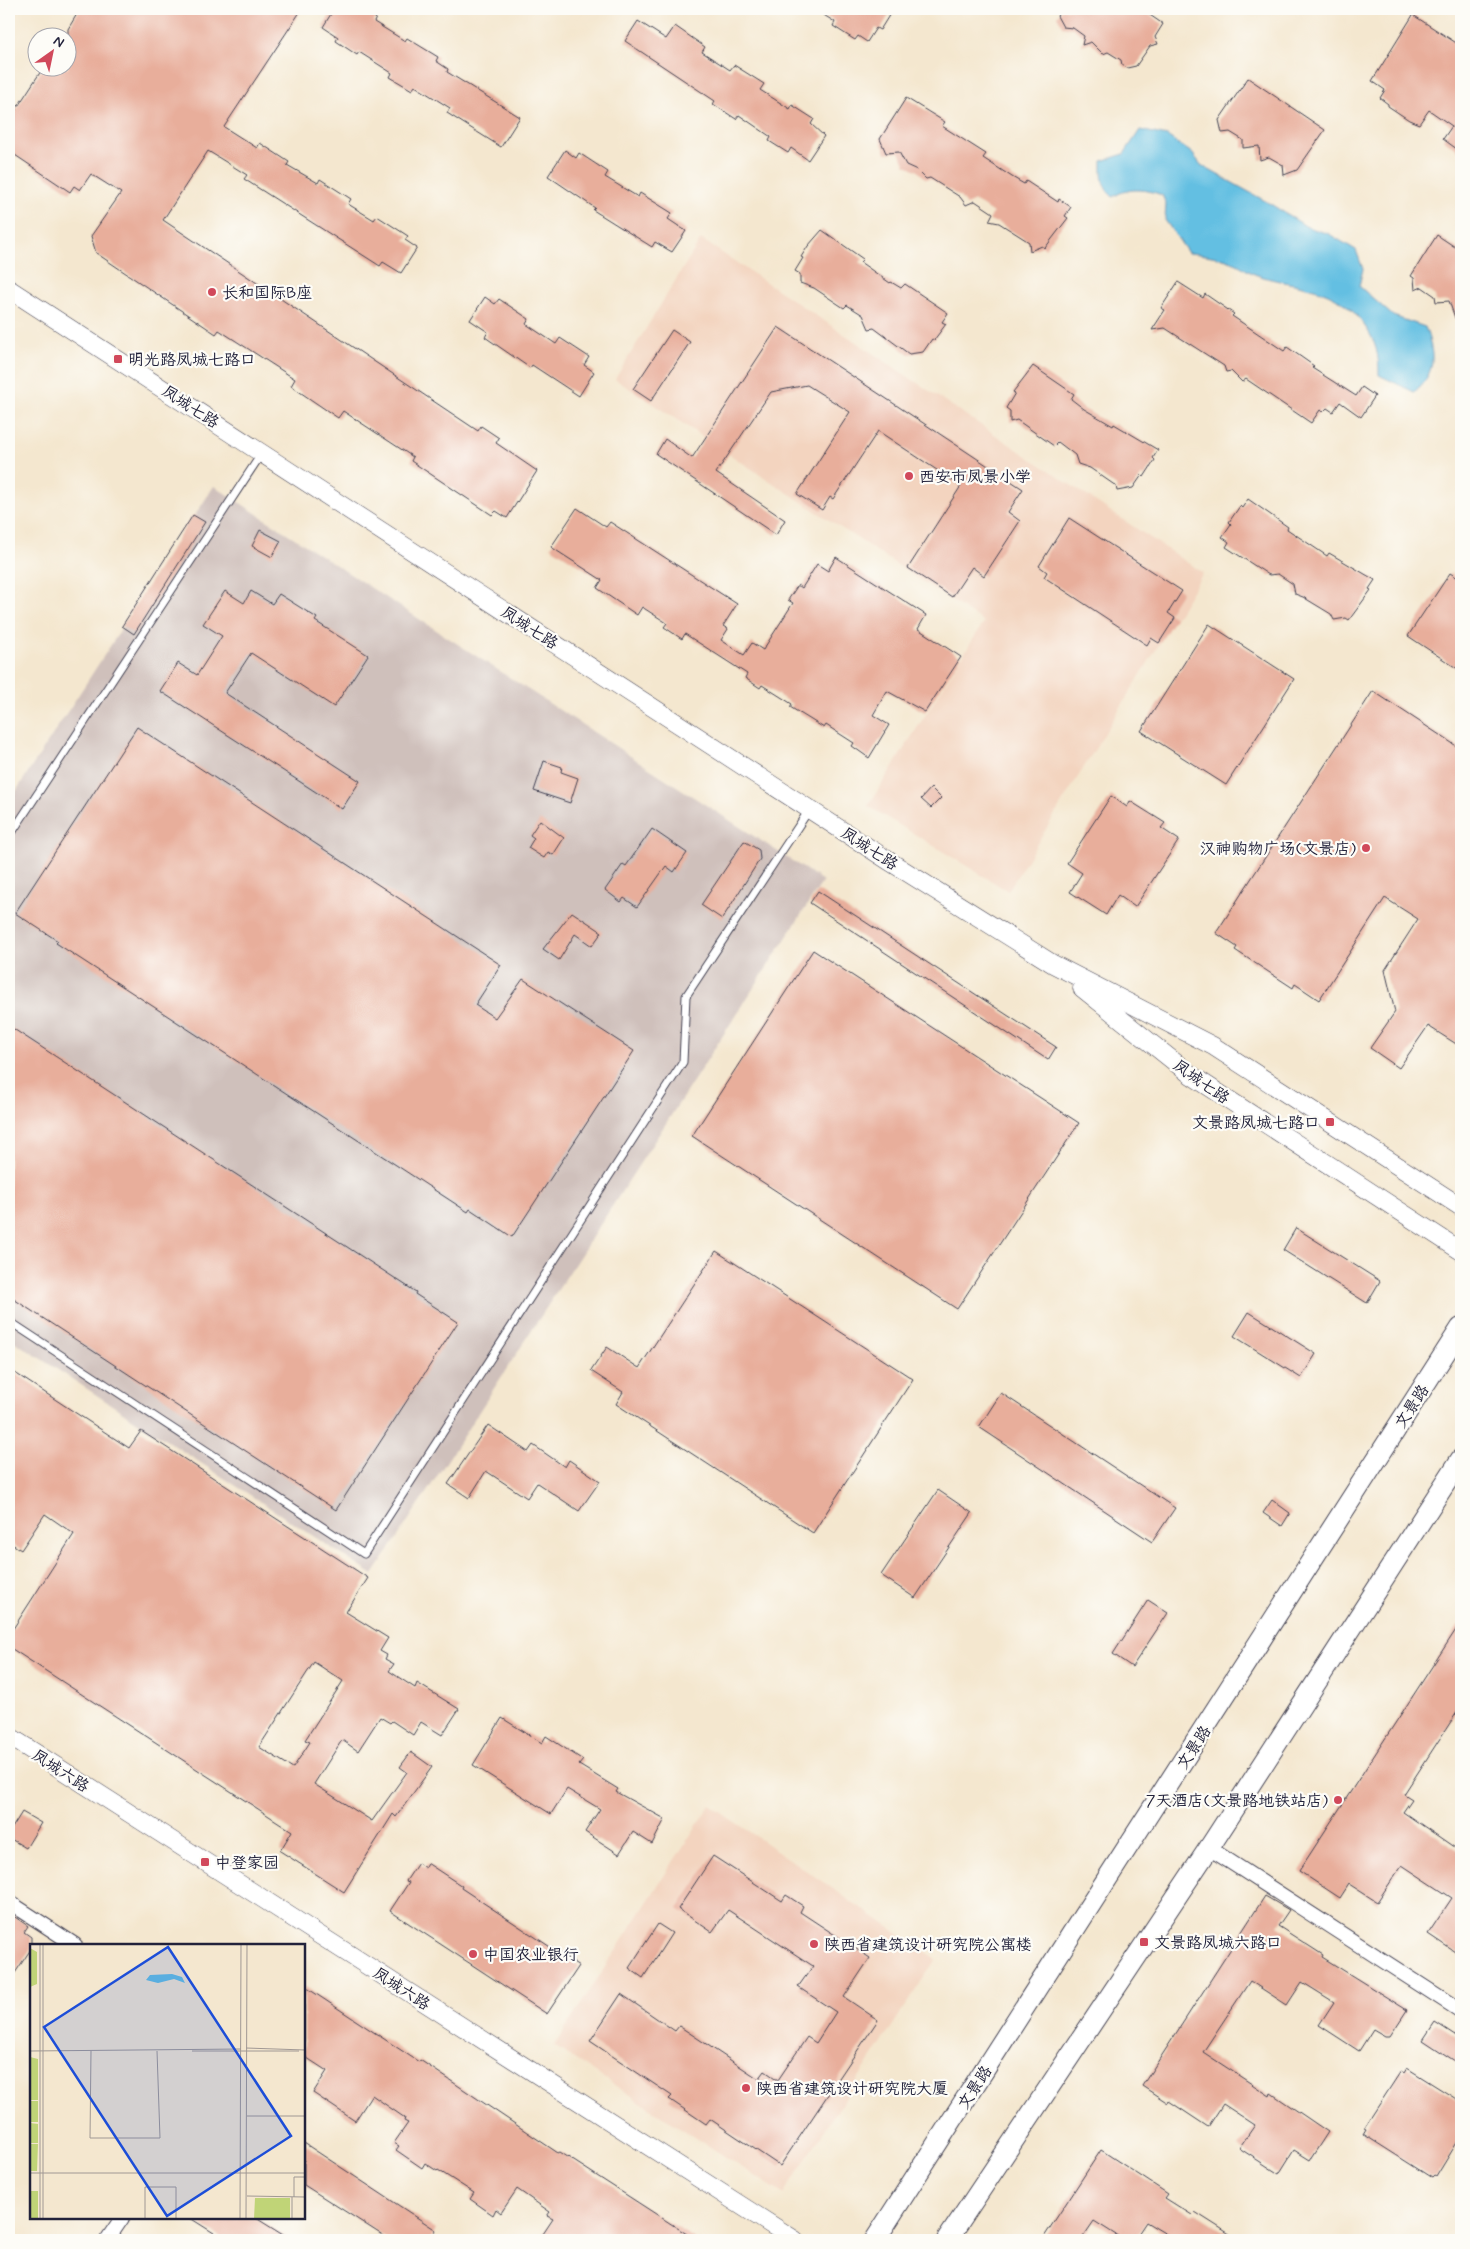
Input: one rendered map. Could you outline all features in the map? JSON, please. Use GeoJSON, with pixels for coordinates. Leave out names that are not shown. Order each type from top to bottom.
{"type":"FeatureCollection","features":[{"type":"Feature","properties":{"kind":"main road","name":"文景路"},"geometry":{"type":"LineString","coordinates":[[874,2240],[1461,1328]]}},
{"type":"Feature","properties":{"kind":"main road"},"geometry":{"type":"LineString","coordinates":[[946,2240],[1209,1848],[1461,1460]]}},
{"type":"Feature","properties":{"kind":"street","name":"凤城七路"},"geometry":{"type":"LineString","coordinates":[[9,289],[889,861],[1053,964],[1213,1046],[1461,1207]]}},
{"type":"Feature","properties":{"kind":"street","name":"凤城七路"},"geometry":{"type":"LineString","coordinates":[[1053,964],[1190,1075],[1461,1251]]}},
{"type":"Feature","properties":{"kind":"street","name":"凤城六路"},"geometry":{"type":"LineString","coordinates":[[9,1736],[795,2240]]}},
{"type":"Feature","properties":{"kind":"street"},"geometry":{"type":"LineString","coordinates":[[1209,1848],[1461,2011]]}},
{"type":"Feature","properties":{"kind":"street"},"geometry":{"type":"LineString","coordinates":[[9,1902],[73,1944]]}},
{"type":"Feature","properties":{"kind":"street"},"geometry":{"type":"LineString","coordinates":[[107,2240],[121,2219]]}},
{"type":"Feature","properties":{"kind":"lane"},"geometry":{"type":"LineString","coordinates":[[9,837],[262,453]]}},
{"type":"Feature","properties":{"kind":"lane"},"geometry":{"type":"LineString","coordinates":[[9,1321],[364,1554],[683,1062],[686,996],[810,809]]}},
{"type":"Feature","properties":{"kind":"shaded area","name":"西安市凤景小学"},"geometry":{"type":"Polygon","coordinates":[[[701,239],[1203,573],[1008,891],[868,806],[984,622],[615,379],[701,239]]]}},
{"type":"Feature","properties":{"kind":"shaded area"},"geometry":{"type":"Polygon","coordinates":[[[214,486],[823,881],[373,1575],[9,1338],[9,802],[214,486]]]}},
{"type":"Feature","properties":{"kind":"shaded area"},"geometry":{"type":"Polygon","coordinates":[[[710,1805],[936,1959],[783,2194],[554,2046],[710,1805]]]}},
{"type":"Feature","properties":{"kind":"water"},"geometry":{"type":"Polygon","coordinates":[[[1140,130],[1167,136],[1192,153],[1202,166],[1269,203],[1307,227],[1329,234],[1356,250],[1363,269],[1359,286],[1393,316],[1425,327],[1431,345],[1432,362],[1427,377],[1421,385],[1414,392],[1379,375],[1377,355],[1371,337],[1353,311],[1341,301],[1329,294],[1254,274],[1225,259],[1188,253],[1165,220],[1166,204],[1162,195],[1150,191],[1130,190],[1113,197],[1104,185],[1102,161],[1124,154],[1140,130]]]}},
{"type":"Feature","properties":{"kind":"building","name":"长和国际B座"},"geometry":{"type":"Polygon","coordinates":[[[80,9],[302,9],[224,127],[257,148],[260,143],[289,162],[287,165],[318,183],[320,179],[351,199],[348,204],[374,220],[377,216],[408,236],[405,240],[417,248],[401,273],[383,262],[380,266],[244,179],[247,175],[208,151],[163,220],[478,431],[481,426],[499,438],[496,443],[537,471],[507,518],[496,511],[492,515],[411,461],[413,457],[343,411],[338,418],[291,386],[295,379],[219,330],[216,334],[96,253],[91,236],[121,193],[91,174],[80,190],[74,186],[70,192],[9,151],[9,120],[36,78],[78,78],[78,28],[69,28],[80,9]]]}},
{"type":"Feature","properties":{"kind":"building"},"geometry":{"type":"Polygon","coordinates":[[[334,9],[361,9],[376,18],[374,22],[405,41],[407,38],[438,57],[436,61],[448,69],[447,72],[520,117],[501,147],[447,113],[450,108],[415,86],[412,90],[390,77],[392,73],[359,52],[357,55],[336,41],[338,37],[323,27],[334,9]]]}},
{"type":"Feature","properties":{"kind":"building"},"geometry":{"type":"Polygon","coordinates":[[[814,9],[893,9],[880,30],[876,28],[867,42],[858,36],[855,40],[833,26],[835,22],[814,9]]]}},
{"type":"Feature","properties":{"kind":"building"},"geometry":{"type":"Polygon","coordinates":[[[1062,9],[1141,9],[1163,24],[1155,37],[1158,44],[1150,46],[1136,66],[1127,68],[1122,65],[1121,60],[1108,52],[1103,54],[1091,42],[1082,45],[1084,36],[1073,28],[1063,27],[1057,16],[1062,9]]]}},
{"type":"Feature","properties":{"kind":"building"},"geometry":{"type":"Polygon","coordinates":[[[1413,15],[1461,46],[1461,152],[1443,139],[1452,126],[1429,110],[1419,124],[1409,120],[1388,106],[1380,98],[1385,90],[1372,81],[1413,15]]]}},
{"type":"Feature","properties":{"kind":"building"},"geometry":{"type":"Polygon","coordinates":[[[638,21],[666,39],[675,26],[705,47],[702,52],[730,70],[734,65],[764,84],[760,90],[790,109],[792,105],[814,119],[811,124],[824,136],[808,160],[791,148],[788,153],[769,141],[771,137],[739,115],[736,119],[713,104],[715,101],[625,41],[638,21]]]}},
{"type":"Feature","properties":{"kind":"building"},"geometry":{"type":"Polygon","coordinates":[[[1248,78],[1325,130],[1297,170],[1284,175],[1283,165],[1269,157],[1260,160],[1259,146],[1243,148],[1243,140],[1230,132],[1222,133],[1219,120],[1248,78]]]}},
{"type":"Feature","properties":{"kind":"building"},"geometry":{"type":"Polygon","coordinates":[[[906,98],[945,122],[942,126],[986,154],[983,158],[1024,184],[1026,181],[1058,202],[1059,199],[1071,207],[1065,216],[1068,218],[1045,248],[1042,246],[1030,251],[1029,242],[999,223],[989,221],[993,213],[975,201],[966,205],[960,197],[930,178],[926,179],[917,170],[906,165],[899,152],[886,153],[880,139],[906,98]]]}},
{"type":"Feature","properties":{"kind":"building"},"geometry":{"type":"Polygon","coordinates":[[[565,150],[576,158],[579,153],[608,172],[605,177],[638,197],[640,193],[672,213],[668,219],[686,231],[672,252],[655,242],[652,247],[593,210],[595,208],[548,176],[565,150]]]}},
{"type":"Feature","properties":{"kind":"building"},"geometry":{"type":"Polygon","coordinates":[[[822,230],[863,259],[860,262],[890,283],[901,288],[905,284],[948,313],[942,322],[946,324],[923,352],[909,354],[874,328],[869,329],[863,315],[847,305],[844,308],[814,288],[800,283],[800,274],[795,271],[808,246],[822,230]]]}},
{"type":"Feature","properties":{"kind":"building"},"geometry":{"type":"Polygon","coordinates":[[[1437,235],[1461,251],[1461,328],[1459,329],[1449,301],[1436,302],[1435,296],[1422,287],[1415,290],[1414,278],[1411,276],[1437,235]]]}},
{"type":"Feature","properties":{"kind":"building"},"geometry":{"type":"Polygon","coordinates":[[[1178,282],[1203,298],[1205,294],[1234,314],[1232,316],[1284,351],[1287,347],[1314,366],[1312,368],[1356,396],[1362,387],[1375,396],[1361,417],[1340,402],[1333,412],[1327,408],[1323,412],[1320,410],[1311,423],[1246,379],[1242,382],[1231,371],[1226,372],[1224,366],[1165,328],[1152,330],[1165,310],[1161,308],[1178,282]]]}},
{"type":"Feature","properties":{"kind":"building"},"geometry":{"type":"Polygon","coordinates":[[[485,297],[495,304],[499,299],[529,319],[526,324],[556,344],[560,338],[589,357],[584,365],[594,372],[579,396],[532,365],[530,368],[485,337],[488,332],[470,320],[485,297]]]}},
{"type":"Feature","properties":{"kind":"building"},"geometry":{"type":"Polygon","coordinates":[[[778,327],[1023,489],[1008,512],[1020,521],[984,576],[972,567],[952,597],[908,568],[961,486],[878,431],[833,499],[830,497],[822,510],[797,494],[850,412],[807,385],[771,392],[716,473],[785,520],[776,535],[656,454],[665,439],[692,458],[778,327]]]}},
{"type":"Feature","properties":{"kind":"building"},"geometry":{"type":"Polygon","coordinates":[[[672,330],[690,342],[651,401],[633,389],[672,330]]]}},
{"type":"Feature","properties":{"kind":"building"},"geometry":{"type":"Polygon","coordinates":[[[1033,366],[1074,394],[1071,399],[1084,409],[1158,450],[1153,458],[1155,460],[1144,477],[1142,475],[1133,488],[1117,491],[1116,486],[1090,468],[1078,464],[1075,455],[1058,442],[1054,446],[1017,420],[1010,422],[1010,411],[1006,408],[1015,393],[1013,392],[1033,366]]]}},
{"type":"Feature","properties":{"kind":"building"},"geometry":{"type":"Polygon","coordinates":[[[1248,499],[1288,527],[1287,529],[1327,556],[1329,553],[1375,580],[1369,589],[1371,590],[1349,620],[1346,618],[1334,620],[1331,614],[1295,594],[1293,584],[1278,574],[1269,575],[1226,547],[1229,542],[1222,537],[1231,524],[1229,522],[1240,506],[1242,508],[1248,499]]]}},
{"type":"Feature","properties":{"kind":"building"},"geometry":{"type":"Polygon","coordinates":[[[577,508],[606,527],[610,522],[737,604],[723,626],[728,629],[721,640],[744,655],[752,643],[763,650],[793,603],[788,600],[798,585],[802,588],[817,564],[828,571],[836,557],[926,615],[918,629],[961,657],[925,712],[887,691],[873,715],[889,725],[869,758],[852,746],[854,743],[826,725],[824,728],[790,707],[792,704],[762,685],[760,688],[745,678],[747,674],[685,634],[682,639],[664,627],[667,623],[642,607],[637,615],[597,588],[602,580],[551,547],[577,508]]]}},
{"type":"Feature","properties":{"kind":"building"},"geometry":{"type":"Polygon","coordinates":[[[193,515],[205,522],[134,634],[122,626],[193,515]]]}},
{"type":"Feature","properties":{"kind":"building"},"geometry":{"type":"Polygon","coordinates":[[[1069,518],[1182,591],[1168,613],[1175,618],[1159,643],[1151,638],[1147,645],[1044,577],[1047,572],[1039,566],[1069,518]]]}},
{"type":"Feature","properties":{"kind":"building"},"geometry":{"type":"Polygon","coordinates":[[[260,530],[281,541],[272,557],[252,546],[260,530]]]}},
{"type":"Feature","properties":{"kind":"building"},"geometry":{"type":"Polygon","coordinates":[[[1450,573],[1461,580],[1461,671],[1408,636],[1450,573]]]}},
{"type":"Feature","properties":{"kind":"building"},"geometry":{"type":"Polygon","coordinates":[[[225,591],[244,603],[251,591],[272,604],[279,594],[317,618],[315,621],[368,655],[334,707],[251,653],[225,693],[360,781],[342,809],[160,691],[178,663],[197,675],[222,636],[203,624],[225,591]]]}},
{"type":"Feature","properties":{"kind":"building"},"geometry":{"type":"Polygon","coordinates":[[[1209,624],[1294,679],[1226,785],[1141,731],[1209,624]]]}},
{"type":"Feature","properties":{"kind":"building","name":"汉神购物广场(文景店)"},"geometry":{"type":"Polygon","coordinates":[[[1373,691],[1461,749],[1461,1047],[1428,1026],[1399,1068],[1370,1048],[1395,1012],[1385,970],[1418,919],[1385,898],[1319,1000],[1295,984],[1293,988],[1235,950],[1237,947],[1216,933],[1373,691]]]}},
{"type":"Feature","properties":{"kind":"building"},"geometry":{"type":"Polygon","coordinates":[[[137,727],[501,965],[475,1005],[495,1018],[523,979],[634,1051],[512,1237],[470,1209],[468,1212],[56,943],[58,941],[15,913],[137,727]]]}},
{"type":"Feature","properties":{"kind":"building"},"geometry":{"type":"Polygon","coordinates":[[[544,761],[562,767],[561,772],[578,778],[570,803],[534,791],[544,761]]]}},
{"type":"Feature","properties":{"kind":"building"},"geometry":{"type":"Polygon","coordinates":[[[931,788],[941,798],[931,808],[921,799],[931,788]]]}},
{"type":"Feature","properties":{"kind":"building"},"geometry":{"type":"Polygon","coordinates":[[[1111,796],[1127,807],[1130,801],[1165,823],[1161,828],[1179,840],[1135,907],[1118,895],[1106,915],[1070,892],[1082,873],[1067,863],[1111,796]]]}},
{"type":"Feature","properties":{"kind":"building"},"geometry":{"type":"Polygon","coordinates":[[[540,820],[564,838],[553,855],[548,852],[544,858],[528,848],[534,838],[530,835],[540,820]]]}},
{"type":"Feature","properties":{"kind":"building"},"geometry":{"type":"Polygon","coordinates":[[[652,829],[687,853],[674,872],[666,866],[637,907],[624,898],[621,902],[605,890],[623,864],[626,866],[652,829]]]}},
{"type":"Feature","properties":{"kind":"building"},"geometry":{"type":"Polygon","coordinates":[[[744,841],[759,850],[760,859],[722,919],[701,905],[744,841]]]}},
{"type":"Feature","properties":{"kind":"building"},"geometry":{"type":"Polygon","coordinates":[[[818,891],[1056,1047],[1048,1060],[810,903],[818,891]]]}},
{"type":"Feature","properties":{"kind":"building"},"geometry":{"type":"Polygon","coordinates":[[[572,912],[602,932],[592,946],[575,934],[559,960],[543,949],[572,912]]]}},
{"type":"Feature","properties":{"kind":"building"},"geometry":{"type":"Polygon","coordinates":[[[813,950],[1079,1123],[957,1309],[692,1136],[813,950]]]}},
{"type":"Feature","properties":{"kind":"building"},"geometry":{"type":"Polygon","coordinates":[[[9,1026],[416,1292],[415,1294],[458,1322],[336,1510],[9,1296],[9,1026]]]}},
{"type":"Feature","properties":{"kind":"building"},"geometry":{"type":"Polygon","coordinates":[[[1296,1228],[1380,1281],[1367,1303],[1283,1250],[1296,1228]]]}},
{"type":"Feature","properties":{"kind":"building"},"geometry":{"type":"Polygon","coordinates":[[[716,1251],[913,1379],[813,1533],[616,1404],[623,1392],[591,1371],[607,1347],[639,1368],[716,1251]]]}},
{"type":"Feature","properties":{"kind":"building"},"geometry":{"type":"Polygon","coordinates":[[[1249,1312],[1316,1354],[1301,1378],[1234,1336],[1249,1312]]]}},
{"type":"Feature","properties":{"kind":"building"},"geometry":{"type":"Polygon","coordinates":[[[9,1369],[129,1448],[141,1431],[368,1578],[346,1612],[388,1638],[380,1651],[387,1655],[385,1659],[394,1664],[389,1671],[415,1688],[417,1683],[459,1709],[442,1735],[421,1722],[413,1735],[392,1721],[390,1723],[380,1717],[358,1751],[342,1740],[314,1784],[372,1821],[407,1772],[400,1767],[411,1752],[432,1767],[396,1817],[393,1814],[344,1892],[280,1851],[292,1831],[9,1647],[9,1635],[74,1534],[45,1514],[21,1550],[9,1542],[9,1369]],[[314,1662],[259,1747],[293,1768],[310,1742],[305,1740],[343,1681],[314,1662]]]}},
{"type":"Feature","properties":{"kind":"building"},"geometry":{"type":"Polygon","coordinates":[[[1001,1393],[1175,1508],[1152,1542],[979,1427],[1001,1393]]]}},
{"type":"Feature","properties":{"kind":"building"},"geometry":{"type":"Polygon","coordinates":[[[488,1425],[528,1452],[533,1445],[565,1467],[569,1460],[600,1481],[579,1511],[537,1483],[527,1498],[486,1471],[469,1498],[448,1484],[488,1425]]]}},
{"type":"Feature","properties":{"kind":"building"},"geometry":{"type":"Polygon","coordinates":[[[938,1490],[972,1513],[915,1598],[881,1575],[938,1490]]]}},
{"type":"Feature","properties":{"kind":"building"},"geometry":{"type":"Polygon","coordinates":[[[1272,1500],[1290,1513],[1282,1526],[1263,1513],[1272,1500]]]}},
{"type":"Feature","properties":{"kind":"building"},"geometry":{"type":"Polygon","coordinates":[[[1148,1600],[1168,1613],[1132,1667],[1113,1654],[1148,1600]]]}},
{"type":"Feature","properties":{"kind":"building"},"geometry":{"type":"Polygon","coordinates":[[[1461,1622],[1461,1706],[1404,1794],[1412,1799],[1403,1812],[1461,1852],[1461,1956],[1428,1934],[1452,1898],[1402,1865],[1377,1902],[1349,1884],[1340,1898],[1299,1871],[1461,1622]]]}},
{"type":"Feature","properties":{"kind":"building"},"geometry":{"type":"Polygon","coordinates":[[[502,1718],[542,1743],[546,1736],[583,1760],[579,1765],[618,1789],[616,1792],[665,1819],[652,1844],[633,1832],[619,1854],[585,1832],[600,1809],[567,1789],[551,1814],[473,1765],[502,1718]]]}},
{"type":"Feature","properties":{"kind":"building"},"geometry":{"type":"Polygon","coordinates":[[[22,1812],[41,1823],[26,1848],[9,1838],[9,1833],[22,1812]]]}},
{"type":"Feature","properties":{"kind":"building","name":"陕西省建筑设计研究院大厦"},"geometry":{"type":"Polygon","coordinates":[[[713,1856],[782,1901],[786,1895],[803,1906],[800,1912],[870,1958],[844,1997],[878,2020],[780,2166],[710,2119],[706,2124],[669,2099],[672,2096],[590,2041],[621,1994],[675,2031],[679,2026],[759,2079],[765,2071],[778,2080],[807,2037],[816,2043],[836,2012],[798,1987],[813,1966],[728,1910],[712,1932],[678,1909],[713,1856]]]}},
{"type":"Feature","properties":{"kind":"building"},"geometry":{"type":"Polygon","coordinates":[[[418,1863],[425,1868],[427,1863],[462,1886],[461,1888],[579,1966],[547,2014],[390,1911],[409,1882],[406,1881],[418,1863]]]}},
{"type":"Feature","properties":{"kind":"building"},"geometry":{"type":"Polygon","coordinates":[[[1265,1896],[1289,1910],[1278,1926],[1323,1955],[1322,1957],[1407,2010],[1390,2036],[1385,2036],[1373,2029],[1359,2051],[1319,2025],[1334,2002],[1302,1982],[1287,2005],[1250,1981],[1203,2052],[1270,2096],[1271,2093],[1328,2132],[1310,2160],[1294,2150],[1279,2174],[1239,2148],[1255,2125],[1223,2104],[1208,2127],[1169,2101],[1168,2103],[1142,2086],[1265,1896]]]}},
{"type":"Feature","properties":{"kind":"building"},"geometry":{"type":"Polygon","coordinates":[[[9,1913],[28,1926],[24,1932],[31,1937],[31,1944],[30,1950],[9,1982],[9,1913]]]}},
{"type":"Feature","properties":{"kind":"building"},"geometry":{"type":"Polygon","coordinates":[[[658,1924],[672,1933],[643,1978],[629,1968],[658,1924]]]}},
{"type":"Feature","properties":{"kind":"building"},"geometry":{"type":"Polygon","coordinates":[[[305,1987],[419,2062],[420,2060],[558,2153],[560,2152],[696,2240],[539,2240],[553,2219],[547,2216],[550,2212],[517,2189],[501,2213],[496,2209],[493,2215],[470,2199],[474,2193],[425,2163],[422,2168],[396,2150],[399,2146],[394,2143],[408,2123],[404,2121],[405,2118],[372,2095],[355,2121],[313,2093],[327,2071],[305,2057],[305,1987]]]}},
{"type":"Feature","properties":{"kind":"building"},"geometry":{"type":"Polygon","coordinates":[[[1435,2022],[1461,2039],[1461,2065],[1423,2040],[1435,2022]]]}},
{"type":"Feature","properties":{"kind":"building"},"geometry":{"type":"Polygon","coordinates":[[[1407,2068],[1461,2102],[1461,2136],[1436,2177],[1432,2178],[1363,2134],[1366,2129],[1364,2128],[1401,2071],[1404,2073],[1407,2068]]]}},
{"type":"Feature","properties":{"kind":"building"},"geometry":{"type":"Polygon","coordinates":[[[305,2144],[436,2230],[430,2240],[390,2240],[305,2186],[305,2144]]]}},
{"type":"Feature","properties":{"kind":"building"},"geometry":{"type":"Polygon","coordinates":[[[1101,2150],[1168,2194],[1165,2198],[1192,2215],[1195,2212],[1239,2240],[1176,2240],[1146,2222],[1134,2240],[1124,2240],[1094,2221],[1081,2240],[1042,2240],[1101,2150]]]}},
{"type":"Feature","properties":{"kind":"building"},"geometry":{"type":"Polygon","coordinates":[[[192,2219],[258,2219],[291,2240],[225,2240],[192,2219]]]}},
{"type":"Feature","properties":{"kind":"place","name":"长和国际B座"},"geometry":{"type":"Point","coordinates":[212,292]}},
{"type":"Feature","properties":{"kind":"place","name":"明光路凤城七路口"},"geometry":{"type":"Point","coordinates":[118,359]}},
{"type":"Feature","properties":{"kind":"place","name":"西安市凤景小学"},"geometry":{"type":"Point","coordinates":[909,476]}},
{"type":"Feature","properties":{"kind":"place","name":"汉神购物广场(文景店)"},"geometry":{"type":"Point","coordinates":[1366,848]}},
{"type":"Feature","properties":{"kind":"place","name":"文景路凤城七路口"},"geometry":{"type":"Point","coordinates":[1330,1122]}},
{"type":"Feature","properties":{"kind":"place","name":"7天酒店(文景路地铁站店)"},"geometry":{"type":"Point","coordinates":[1338,1800]}},
{"type":"Feature","properties":{"kind":"place","name":"中登家园"},"geometry":{"type":"Point","coordinates":[205,1862]}},
{"type":"Feature","properties":{"kind":"place","name":"文景路凤城六路口"},"geometry":{"type":"Point","coordinates":[1144,1942]}},
{"type":"Feature","properties":{"kind":"place","name":"陕西省建筑设计研究院公寓楼"},"geometry":{"type":"Point","coordinates":[814,1944]}},
{"type":"Feature","properties":{"kind":"place","name":"中国农业银行"},"geometry":{"type":"Point","coordinates":[473,1954]}},
{"type":"Feature","properties":{"kind":"place","name":"陕西省建筑设计研究院大厦"},"geometry":{"type":"Point","coordinates":[746,2088]}}]}
